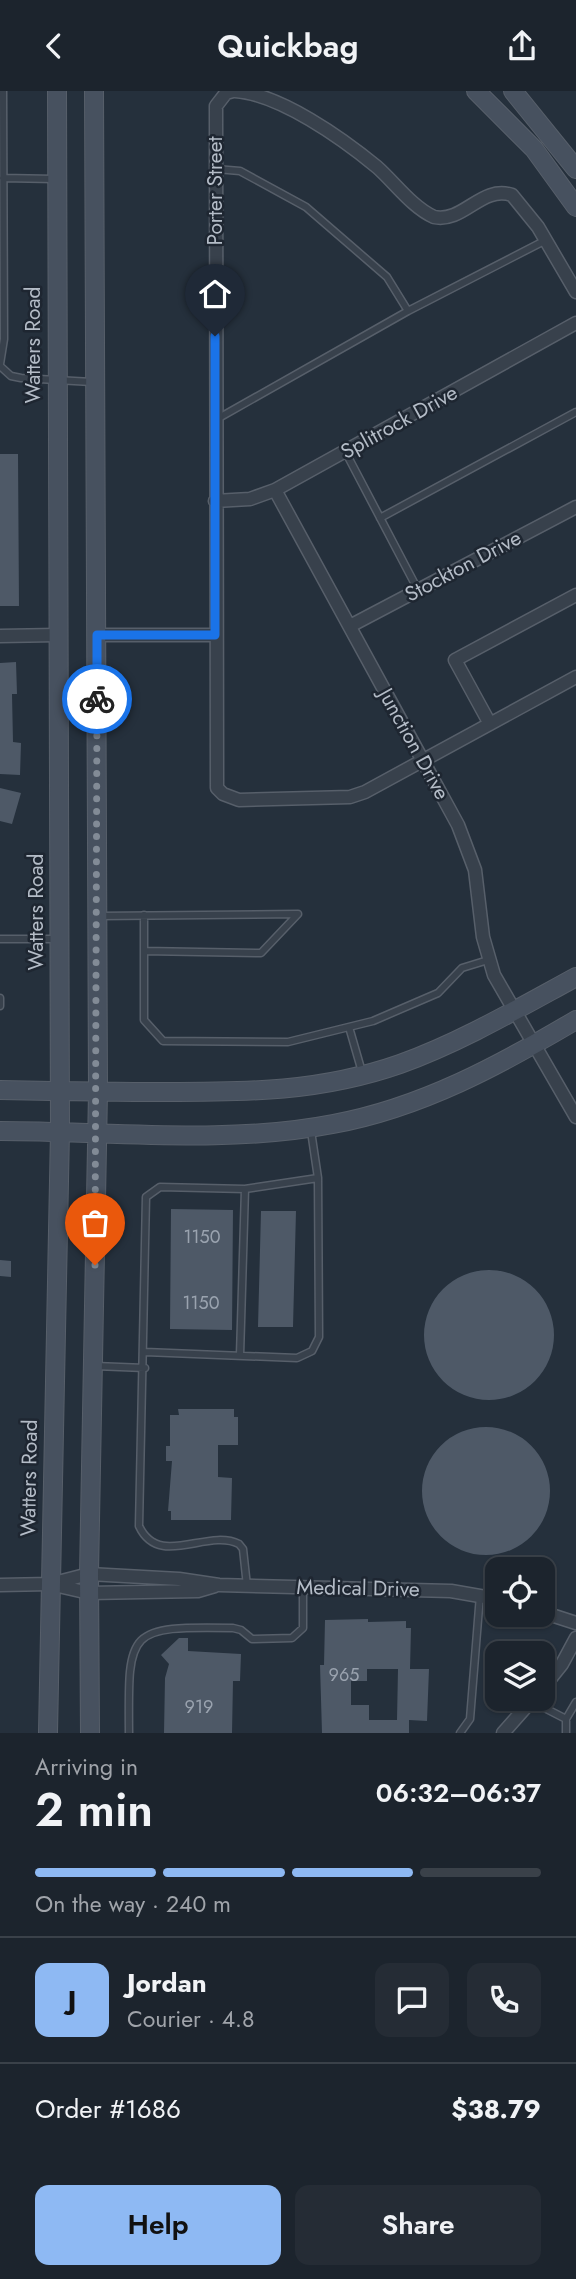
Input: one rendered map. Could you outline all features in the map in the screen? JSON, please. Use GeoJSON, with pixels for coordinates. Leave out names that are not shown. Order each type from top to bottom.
{"type":"FeatureCollection","features":[{"type":"Feature","properties":{"kind":"main road","name":"Watters Road"},"geometry":{"type":"LineString","coordinates":[[48,1733],[60,1131],[55,381],[57,91]]}},
{"type":"Feature","properties":{"kind":"main road"},"geometry":{"type":"LineString","coordinates":[[90,1733],[89,1574],[98,1092],[94,91]]}},
{"type":"Feature","properties":{"kind":"main road"},"geometry":{"type":"LineString","coordinates":[[476,91],[534,149],[576,207]]}},
{"type":"Feature","properties":{"kind":"main road"},"geometry":{"type":"LineString","coordinates":[[513,91],[576,169]]}},
{"type":"Feature","properties":{"kind":"main road"},"geometry":{"type":"LineString","coordinates":[[534,149],[551,136]]}},
{"type":"Feature","properties":{"kind":"main road"},"geometry":{"type":"LineString","coordinates":[[0,1090],[233,1094],[282,1091],[363,1075],[401,1064],[514,1011],[576,977]]}},
{"type":"Feature","properties":{"kind":"main road"},"geometry":{"type":"LineString","coordinates":[[0,1131],[244,1134],[335,1124],[428,1097],[534,1045],[576,1020]]}},
{"type":"Feature","properties":{"kind":"street","name":"Porter Street"},"geometry":{"type":"LineString","coordinates":[[231,92],[216,107],[215,778],[223,795],[239,800],[351,797],[423,761]]}},
{"type":"Feature","properties":{"kind":"street"},"geometry":{"type":"LineString","coordinates":[[231,92],[276,104],[332,134],[376,167],[428,214],[439,218],[452,216],[489,195],[505,193],[520,202],[547,240],[576,292]]}},
{"type":"Feature","properties":{"kind":"street","name":"Splitrock Drive"},"geometry":{"type":"LineString","coordinates":[[215,501],[250,499],[275,490],[576,323]]}},
{"type":"Feature","properties":{"kind":"street","name":"Junction Drive"},"geometry":{"type":"LineString","coordinates":[[275,490],[458,825],[475,870],[488,960],[514,1011],[576,1117]]}},
{"type":"Feature","properties":{"kind":"street","name":"Stockton Drive"},"geometry":{"type":"LineString","coordinates":[[349,626],[576,507]]}},
{"type":"Feature","properties":{"kind":"street"},"geometry":{"type":"LineString","coordinates":[[490,724],[455,660],[576,595]]}},
{"type":"Feature","properties":{"kind":"street"},"geometry":{"type":"LineString","coordinates":[[0,636],[57,635]]}},
{"type":"Feature","properties":{"kind":"street"},"geometry":{"type":"LineString","coordinates":[[97,635],[215,635]]}},
{"type":"Feature","properties":{"kind":"street"},"geometry":{"type":"LineString","coordinates":[[423,761],[576,677]]}},
{"type":"Feature","properties":{"kind":"street","name":"Medical Drive"},"geometry":{"type":"LineString","coordinates":[[50,1584],[89,1574],[179,1579],[219,1585],[452,1591],[485,1595]]}},
{"type":"Feature","properties":{"kind":"street"},"geometry":{"type":"LineString","coordinates":[[0,1585],[50,1584]]}},
{"type":"Feature","properties":{"kind":"street","name":"Medical Drive"},"geometry":{"type":"LineString","coordinates":[[50,1584],[89,1593],[198,1591],[219,1585]]}},
{"type":"Feature","properties":{"kind":"street"},"geometry":{"type":"LineString","coordinates":[[555,1616],[576,1623]]}},
{"type":"Feature","properties":{"kind":"street"},"geometry":{"type":"LineString","coordinates":[[555,1673],[576,1638]]}},
{"type":"Feature","properties":{"kind":"street"},"geometry":{"type":"LineString","coordinates":[[503,1733],[522,1711]]}},
{"type":"Feature","properties":{"kind":"lane"},"geometry":{"type":"LineString","coordinates":[[3,91],[4,339],[0,365],[11,376],[97,382]]}},
{"type":"Feature","properties":{"kind":"lane"},"geometry":{"type":"LineString","coordinates":[[216,170],[240,171],[306,207],[387,277],[408,311]]}},
{"type":"Feature","properties":{"kind":"lane"},"geometry":{"type":"LineString","coordinates":[[3,178],[56,179]]}},
{"type":"Feature","properties":{"kind":"lane"},"geometry":{"type":"LineString","coordinates":[[215,420],[408,311],[547,240]]}},
{"type":"Feature","properties":{"kind":"lane"},"geometry":{"type":"LineString","coordinates":[[380,518],[576,412]]}},
{"type":"Feature","properties":{"kind":"lane"},"geometry":{"type":"LineString","coordinates":[[345,451],[418,590]]}},
{"type":"Feature","properties":{"kind":"lane"},"geometry":{"type":"LineString","coordinates":[[97,916],[298,914],[261,953],[144,951]]}},
{"type":"Feature","properties":{"kind":"lane"},"geometry":{"type":"LineString","coordinates":[[144,915],[144,1020],[163,1041],[288,1042],[349,1027],[373,1021],[438,993],[462,968],[488,960]]}},
{"type":"Feature","properties":{"kind":"lane"},"geometry":{"type":"LineString","coordinates":[[0,939],[59,939]]}},
{"type":"Feature","properties":{"kind":"lane"},"geometry":{"type":"LineString","coordinates":[[0,998],[0,1006]]}},
{"type":"Feature","properties":{"kind":"lane"},"geometry":{"type":"LineString","coordinates":[[349,1027],[363,1075]]}},
{"type":"Feature","properties":{"kind":"lane"},"geometry":{"type":"LineString","coordinates":[[145,1352],[298,1358],[312,1352],[319,1338],[318,1178],[310,1127]]}},
{"type":"Feature","properties":{"kind":"lane"},"geometry":{"type":"LineString","coordinates":[[247,1586],[243,1549],[233,1541],[203,1540],[188,1547],[174,1547],[154,1543],[144,1537],[139,1527],[145,1367],[146,1197],[160,1187],[245,1189],[318,1178]]}},
{"type":"Feature","properties":{"kind":"lane"},"geometry":{"type":"LineString","coordinates":[[240,1356],[245,1189]]}},
{"type":"Feature","properties":{"kind":"lane"},"geometry":{"type":"LineString","coordinates":[[93,1366],[145,1367]]}},
{"type":"Feature","properties":{"kind":"lane"},"geometry":{"type":"LineString","coordinates":[[129,1733],[129,1668],[131,1654],[140,1640],[152,1632],[173,1627],[233,1628],[241,1630],[253,1639],[292,1639],[303,1628],[303,1587]]}},
{"type":"Feature","properties":{"kind":"lane"},"geometry":{"type":"LineString","coordinates":[[460,1733],[470,1719],[480,1594]]}},
{"type":"Feature","properties":{"kind":"lane"},"geometry":{"type":"LineString","coordinates":[[566,1733],[566,1719],[576,1702]]}},
{"type":"Feature","properties":{"kind":"lane"},"geometry":{"type":"LineString","coordinates":[[552,1711],[566,1719]]}},
{"type":"Feature","properties":{"kind":"building"},"geometry":{"type":"Polygon","coordinates":[[[0,454],[18,454],[19,606],[0,606],[0,454]]]}},
{"type":"Feature","properties":{"kind":"building"},"geometry":{"type":"Polygon","coordinates":[[[16,662],[17,694],[12,694],[13,742],[21,743],[20,775],[0,774],[0,663],[16,662]]]}},
{"type":"Feature","properties":{"kind":"building"},"geometry":{"type":"Polygon","coordinates":[[[0,788],[21,793],[12,824],[0,821],[0,788]]]}},
{"type":"Feature","properties":{"kind":"building"},"geometry":{"type":"Polygon","coordinates":[[[171,1209],[233,1210],[232,1330],[170,1329],[171,1209]]]}},
{"type":"Feature","properties":{"kind":"building"},"geometry":{"type":"Polygon","coordinates":[[[261,1211],[296,1211],[293,1327],[258,1327],[261,1211]]]}},
{"type":"Feature","properties":{"kind":"building"},"geometry":{"type":"Polygon","coordinates":[[[0,1260],[11,1261],[11,1277],[0,1276],[0,1260]]]}},
{"type":"Feature","properties":{"kind":"building"},"geometry":{"type":"Polygon","coordinates":[[[489,1270],[514,1275],[535,1289],[549,1310],[554,1335],[549,1360],[535,1381],[514,1395],[489,1400],[464,1395],[443,1381],[429,1360],[424,1335],[429,1310],[443,1289],[464,1275],[489,1270]]]}},
{"type":"Feature","properties":{"kind":"building"},"geometry":{"type":"Polygon","coordinates":[[[178,1409],[234,1409],[234,1417],[238,1417],[238,1445],[218,1445],[218,1477],[232,1478],[231,1520],[171,1520],[171,1511],[168,1511],[172,1461],[166,1461],[166,1446],[170,1446],[170,1415],[179,1415],[178,1409]]]}},
{"type":"Feature","properties":{"kind":"building"},"geometry":{"type":"Polygon","coordinates":[[[486,1427],[510,1432],[531,1446],[545,1467],[550,1491],[545,1515],[531,1536],[510,1550],[486,1555],[462,1550],[441,1536],[427,1515],[422,1491],[427,1467],[441,1446],[462,1432],[486,1427]]]}},
{"type":"Feature","properties":{"kind":"building"},"geometry":{"type":"Polygon","coordinates":[[[325,1620],[406,1621],[406,1628],[411,1628],[410,1669],[429,1669],[427,1721],[409,1720],[409,1733],[322,1733],[320,1665],[324,1665],[325,1620]],[[367,1669],[367,1681],[351,1681],[351,1705],[369,1705],[369,1720],[397,1720],[398,1669],[367,1669]]]}},
{"type":"Feature","properties":{"kind":"building"},"geometry":{"type":"Polygon","coordinates":[[[179,1638],[188,1638],[188,1651],[241,1654],[240,1681],[233,1681],[232,1733],[164,1733],[165,1678],[169,1664],[161,1655],[179,1638]]]}},
{"type":"Feature","properties":{"kind":"way so far"},"geometry":{"type":"LineString","coordinates":[[95,1265],[98,1092],[97,699]]}},
{"type":"Feature","properties":{"kind":"route"},"geometry":{"type":"LineString","coordinates":[[97,699],[97,635],[215,635],[215,336]]}}]}
